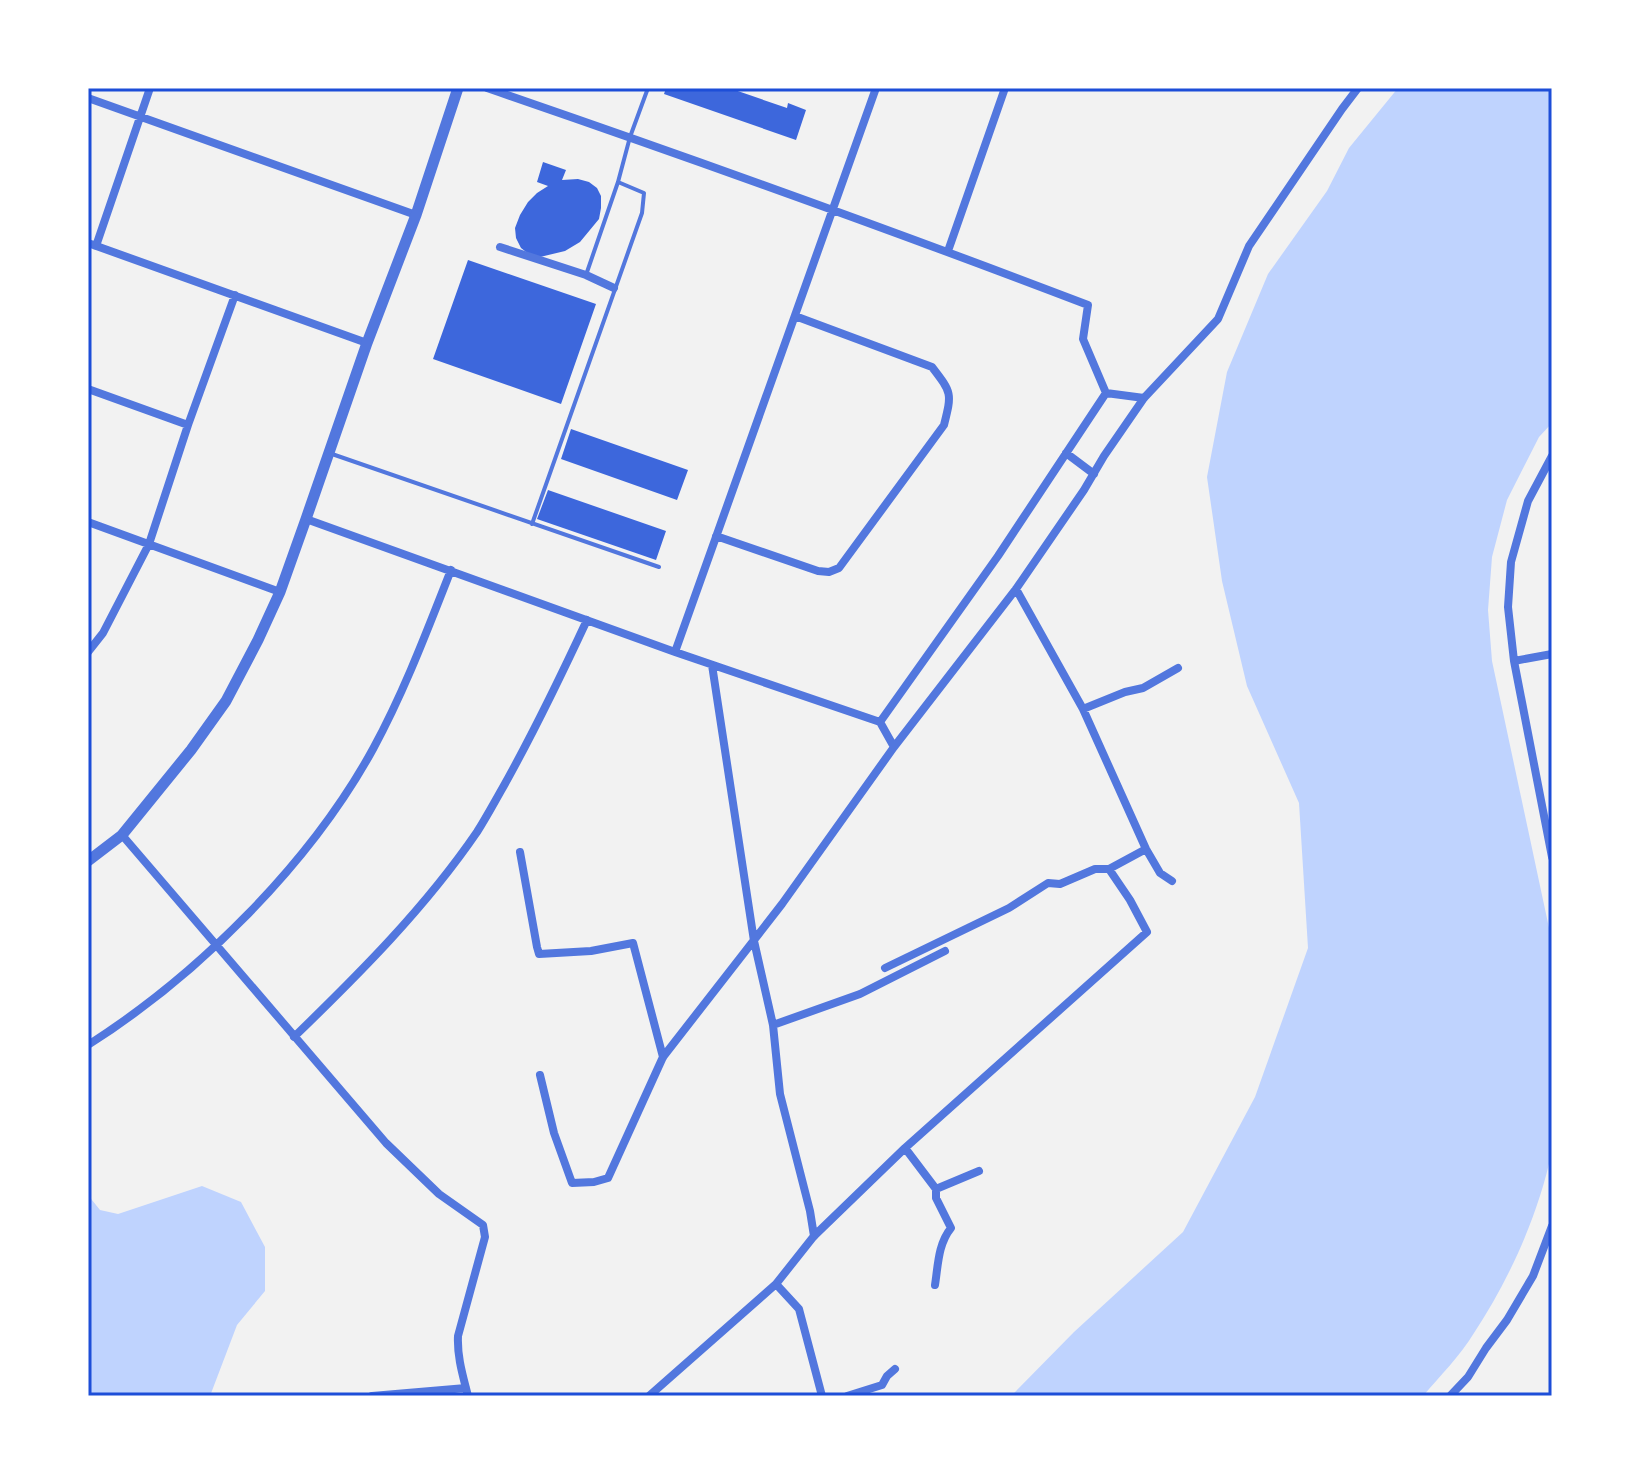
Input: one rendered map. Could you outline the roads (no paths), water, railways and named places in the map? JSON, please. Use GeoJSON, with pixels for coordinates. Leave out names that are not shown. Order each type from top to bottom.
{"type":"FeatureCollection","features":[{"type":"Feature","properties":{"kind":"street"},"geometry":{"type":"LineString","coordinates":[[150,88],[92,244],[367,343]]}},
{"type":"Feature","properties":{"kind":"street"},"geometry":{"type":"LineString","coordinates":[[88,861],[122,835],[174,772],[226,701],[258,640],[280,592],[367,343],[416,215],[458,88]]}},
{"type":"Feature","properties":{"kind":"street"},"geometry":{"type":"LineString","coordinates":[[487,88],[948,251],[1088,305],[1083,339],[1106,393]]}},
{"type":"Feature","properties":{"kind":"street"},"geometry":{"type":"LineString","coordinates":[[675,652],[876,88]]}},
{"type":"Feature","properties":{"kind":"street"},"geometry":{"type":"LineString","coordinates":[[948,251],[1005,88]]}},
{"type":"Feature","properties":{"kind":"street"},"geometry":{"type":"LineString","coordinates":[[540,1075],[554,1133],[572,1183],[608,1178],[663,1057],[754,941],[894,747],[1016,589],[1144,398],[1218,319],[1249,246],[1358,88]]}},
{"type":"Feature","properties":{"kind":"street"},"geometry":{"type":"LineString","coordinates":[[88,98],[416,215]]}},
{"type":"Feature","properties":{"kind":"street"},"geometry":{"type":"LineString","coordinates":[[500,247],[586,275],[614,288]]}},
{"type":"Feature","properties":{"kind":"street"},"geometry":{"type":"LineString","coordinates":[[88,652],[103,633],[149,544],[235,295]]}},
{"type":"Feature","properties":{"kind":"street"},"geometry":{"type":"LineString","coordinates":[[716,536],[818,571],[829,572],[839,568],[944,425],[950,398],[932,367],[795,316]]}},
{"type":"Feature","properties":{"kind":"street"},"geometry":{"type":"LineString","coordinates":[[88,389],[188,425]]}},
{"type":"Feature","properties":{"kind":"street"},"geometry":{"type":"LineString","coordinates":[[1106,393],[1144,398]]}},
{"type":"Feature","properties":{"kind":"street"},"geometry":{"type":"LineString","coordinates":[[880,722],[998,556],[1106,393]]}},
{"type":"Feature","properties":{"kind":"street"},"geometry":{"type":"LineString","coordinates":[[1066,453],[1094,474]]}},
{"type":"Feature","properties":{"kind":"street"},"geometry":{"type":"LineString","coordinates":[[1552,456],[1528,501],[1511,562],[1508,607],[1514,661],[1552,857]]}},
{"type":"Feature","properties":{"kind":"street"},"geometry":{"type":"LineString","coordinates":[[306,519],[880,722],[894,747]]}},
{"type":"Feature","properties":{"kind":"street"},"geometry":{"type":"LineString","coordinates":[[88,522],[280,592]]}},
{"type":"Feature","properties":{"kind":"street"},"geometry":{"type":"LineString","coordinates":[[88,1045],[126,1021],[217,946],[279,881],[337,808],[373,749],[419,652],[451,570]]}},
{"type":"Feature","properties":{"kind":"street"},"geometry":{"type":"LineString","coordinates":[[1016,589],[1083,709],[1146,849],[1160,873],[1172,881]]}},
{"type":"Feature","properties":{"kind":"street"},"geometry":{"type":"LineString","coordinates":[[294,1037],[421,907],[478,830],[545,709],[587,620]]}},
{"type":"Feature","properties":{"kind":"street"},"geometry":{"type":"LineString","coordinates":[[1514,661],[1552,654]]}},
{"type":"Feature","properties":{"kind":"street"},"geometry":{"type":"LineString","coordinates":[[712,665],[754,941],[773,1025],[780,1094],[814,1236]]}},
{"type":"Feature","properties":{"kind":"street"},"geometry":{"type":"LineString","coordinates":[[1083,709],[1143,688],[1178,668]]}},
{"type":"Feature","properties":{"kind":"street"},"geometry":{"type":"LineString","coordinates":[[122,835],[386,1143],[439,1194],[483,1225],[485,1237],[458,1336],[457,1348],[467,1392],[372,1396]]}},
{"type":"Feature","properties":{"kind":"street"},"geometry":{"type":"LineString","coordinates":[[885,968],[1009,908],[1048,883],[1060,884],[1095,869],[1109,869],[1146,849]]}},
{"type":"Feature","properties":{"kind":"street"},"geometry":{"type":"LineString","coordinates":[[520,852],[539,954],[591,951],[633,943],[663,1057]]}},
{"type":"Feature","properties":{"kind":"street"},"geometry":{"type":"LineString","coordinates":[[649,1396],[776,1284],[814,1236],[905,1148],[1147,932],[1109,869]]}},
{"type":"Feature","properties":{"kind":"street"},"geometry":{"type":"LineString","coordinates":[[773,1025],[860,994],[945,951]]}},
{"type":"Feature","properties":{"kind":"street"},"geometry":{"type":"LineString","coordinates":[[905,1148],[936,1189],[936,1198],[951,1228],[944,1236],[935,1285]]}},
{"type":"Feature","properties":{"kind":"street"},"geometry":{"type":"LineString","coordinates":[[936,1189],[979,1171]]}},
{"type":"Feature","properties":{"kind":"street"},"geometry":{"type":"LineString","coordinates":[[1450,1396],[1468,1377],[1507,1320],[1533,1276],[1552,1226]]}},
{"type":"Feature","properties":{"kind":"street"},"geometry":{"type":"LineString","coordinates":[[776,1284],[799,1309],[822,1396]]}},
{"type":"Feature","properties":{"kind":"street"},"geometry":{"type":"LineString","coordinates":[[847,1396],[882,1385],[895,1369]]}},
{"type":"Feature","properties":{"kind":"lane"},"geometry":{"type":"LineString","coordinates":[[586,275],[648,88]]}},
{"type":"Feature","properties":{"kind":"lane"},"geometry":{"type":"LineString","coordinates":[[532,524],[642,213],[644,193],[618,182]]}},
{"type":"Feature","properties":{"kind":"lane"},"geometry":{"type":"LineString","coordinates":[[330,453],[659,567]]}},
{"type":"Feature","properties":{"kind":"water"},"geometry":{"type":"Polygon","coordinates":[[[1398,88],[1552,88],[1552,423],[1539,437],[1507,500],[1492,557],[1488,610],[1492,661],[1552,942],[1552,1151],[1539,1199],[1521,1246],[1487,1312],[1456,1358],[1423,1396],[1011,1396],[1074,1332],[1183,1232],[1255,1097],[1308,948],[1299,803],[1247,686],[1222,581],[1207,477],[1227,372],[1268,274],[1327,191],[1349,148],[1398,88]]]}},
{"type":"Feature","properties":{"kind":"water"},"geometry":{"type":"Polygon","coordinates":[[[202,1186],[241,1202],[265,1247],[265,1291],[237,1325],[210,1396],[88,1396],[88,1195],[100,1210],[118,1214],[202,1186]]]}}]}
